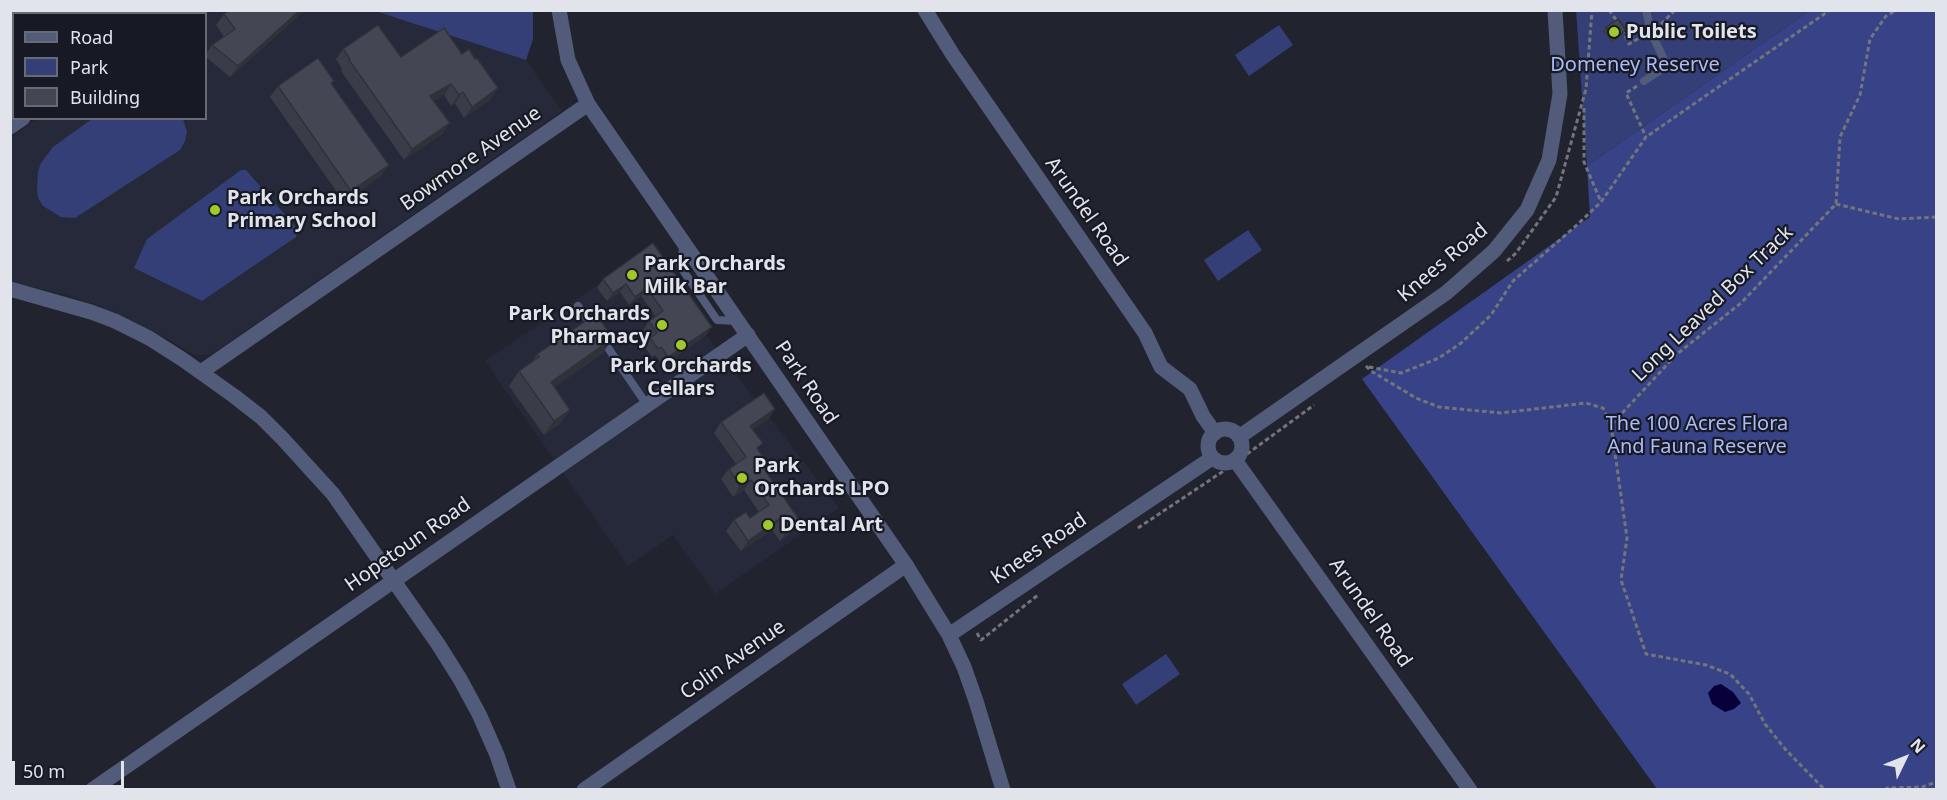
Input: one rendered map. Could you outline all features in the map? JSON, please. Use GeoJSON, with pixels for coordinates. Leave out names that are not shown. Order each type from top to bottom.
{"type":"FeatureCollection","features":[{"type":"Feature","properties":{"kind":"street","name":"Park Road"},"geometry":{"type":"LineString","coordinates":[[559,10],[568,60],[588,104],[906,565],[949,635],[976,701],[1003,789]]}},
{"type":"Feature","properties":{"kind":"street","name":"Arundel Road"},"geometry":{"type":"LineString","coordinates":[[925,10],[953,55],[1145,333],[1161,367],[1190,389],[1203,416],[1215,433]]}},
{"type":"Feature","properties":{"kind":"street","name":"Knees Road"},"geometry":{"type":"LineString","coordinates":[[1239,437],[1362,362],[1494,251],[1527,210],[1549,160],[1560,94],[1555,10]]}},
{"type":"Feature","properties":{"kind":"street","name":"Bowmore Avenue"},"geometry":{"type":"LineString","coordinates":[[201,372],[588,104]]}},
{"type":"Feature","properties":{"kind":"street"},"geometry":{"type":"LineString","coordinates":[[10,289],[56,301],[115,321],[148,338],[201,372],[261,417],[307,464],[353,521],[394,580],[460,679],[498,755],[509,789]]}},
{"type":"Feature","properties":{"kind":"street","name":"Hopetoun Road"},"geometry":{"type":"LineString","coordinates":[[92,789],[748,335]]}},
{"type":"Feature","properties":{"kind":"street"},"geometry":{"type":"LineString","coordinates":[[1225,429],[1236,433],[1239,437],[1242,447],[1235,460],[1221,463],[1212,458],[1209,453],[1209,442],[1215,433],[1225,429]]}},
{"type":"Feature","properties":{"kind":"street","name":"Knees Road"},"geometry":{"type":"LineString","coordinates":[[949,635],[1212,458]]}},
{"type":"Feature","properties":{"kind":"street","name":"Arundel Road"},"geometry":{"type":"LineString","coordinates":[[1235,460],[1470,789]]}},
{"type":"Feature","properties":{"kind":"street","name":"Colin Avenue"},"geometry":{"type":"LineString","coordinates":[[584,789],[906,565]]}},
{"type":"Feature","properties":{"kind":"lane"},"geometry":{"type":"LineString","coordinates":[[1644,81],[1667,66],[1651,32],[1646,10]]}},
{"type":"Feature","properties":{"kind":"lane"},"geometry":{"type":"LineString","coordinates":[[578,306],[647,405]]}},
{"type":"Feature","properties":{"kind":"path"},"geometry":{"type":"LineString","coordinates":[[1362,362],[1401,373],[1439,358],[1461,343],[1491,315],[1513,281],[1601,202],[1646,137],[1830,10]]}},
{"type":"Feature","properties":{"kind":"path"},"geometry":{"type":"LineString","coordinates":[[1896,10],[1886,16],[1870,39],[1860,95],[1840,137],[1836,204],[1899,219],[1936,217]]}},
{"type":"Feature","properties":{"kind":"path"},"geometry":{"type":"LineString","coordinates":[[1644,81],[1626,93],[1646,137]]}},
{"type":"Feature","properties":{"kind":"path"},"geometry":{"type":"LineString","coordinates":[[1584,108],[1584,162],[1601,202]]}},
{"type":"Feature","properties":{"kind":"path","name":"Long Leaved Box Track"},"geometry":{"type":"LineString","coordinates":[[1611,425],[1677,354],[1741,303],[1779,266],[1836,204]]}},
{"type":"Feature","properties":{"kind":"path"},"geometry":{"type":"LineString","coordinates":[[1362,362],[1416,398],[1439,407],[1501,413],[1586,403],[1603,408],[1611,425],[1627,538],[1621,580],[1646,654],[1706,665],[1730,674],[1749,694],[1765,724],[1786,750],[1822,787],[1828,789]]}},
{"type":"Feature","properties":{"kind":"path"},"geometry":{"type":"LineString","coordinates":[[1885,789],[1922,787],[1936,782]]}},
{"type":"Feature","properties":{"kind":"shaded area","name":"Park Orchards Primary School"},"geometry":{"type":"Polygon","coordinates":[[[193,10],[375,11],[526,60],[562,111],[218,350],[209,355],[195,355],[110,310],[70,296],[11,282],[10,138],[37,120],[207,120],[207,12],[190,12],[193,10]]]}},
{"type":"Feature","properties":{"kind":"shaded area"},"geometry":{"type":"Polygon","coordinates":[[[648,251],[706,335],[839,508],[715,594],[673,535],[628,566],[485,361],[648,251]]]}},
{"type":"Feature","properties":{"kind":"shaded area"},"geometry":{"type":"Polygon","coordinates":[[[1721,684],[1733,692],[1741,703],[1725,712],[1712,704],[1708,693],[1714,686],[1721,684]]]}},
{"type":"Feature","properties":{"kind":"green space","name":"Domeney Reserve"},"geometry":{"type":"Polygon","coordinates":[[[1576,10],[1809,11],[1587,166],[1576,10]]]}},
{"type":"Feature","properties":{"kind":"green space"},"geometry":{"type":"Polygon","coordinates":[[[375,11],[533,11],[533,39],[526,60],[375,11]]]}},
{"type":"Feature","properties":{"kind":"green space","name":"The 100 Acres Flora And Fauna Reserve"},"geometry":{"type":"Polygon","coordinates":[[[1809,11],[1936,11],[1936,789],[1657,789],[1362,379],[1590,217],[1587,166],[1809,11]]]}},
{"type":"Feature","properties":{"kind":"green space"},"geometry":{"type":"Polygon","coordinates":[[[1279,25],[1293,45],[1249,76],[1235,55],[1279,25]]]}},
{"type":"Feature","properties":{"kind":"green space"},"geometry":{"type":"Polygon","coordinates":[[[91,120],[183,120],[187,132],[180,150],[75,218],[61,217],[43,206],[38,198],[38,171],[53,147],[91,120]]]}},
{"type":"Feature","properties":{"kind":"green space"},"geometry":{"type":"Polygon","coordinates":[[[241,170],[246,170],[294,225],[297,231],[296,237],[202,301],[134,268],[147,239],[241,170]]]}},
{"type":"Feature","properties":{"kind":"green space"},"geometry":{"type":"Polygon","coordinates":[[[1248,230],[1262,250],[1218,281],[1204,260],[1248,230]]]}},
{"type":"Feature","properties":{"kind":"green space"},"geometry":{"type":"Polygon","coordinates":[[[1166,654],[1180,674],[1136,705],[1122,684],[1166,654]]]}},
{"type":"Feature","properties":{"kind":"building"},"geometry":{"type":"Polygon","coordinates":[[[229,10],[300,10],[238,66],[212,45],[235,29],[224,14],[229,10]]]}},
{"type":"Feature","properties":{"kind":"building","name":"Public Toilets"},"geometry":{"type":"Polygon","coordinates":[[[1618,19],[1626,30],[1615,39],[1606,27],[1618,19]]]}},
{"type":"Feature","properties":{"kind":"building"},"geometry":{"type":"Polygon","coordinates":[[[378,25],[401,57],[444,28],[462,54],[469,49],[498,88],[472,107],[463,92],[459,95],[451,84],[430,96],[450,123],[412,149],[343,49],[378,25]]]}},
{"type":"Feature","properties":{"kind":"building"},"geometry":{"type":"Polygon","coordinates":[[[318,58],[334,81],[331,83],[389,165],[351,191],[278,86],[318,58]]]}},
{"type":"Feature","properties":{"kind":"building"},"geometry":{"type":"Polygon","coordinates":[[[653,243],[712,327],[668,357],[650,338],[657,333],[649,321],[663,311],[647,288],[635,297],[626,284],[613,293],[603,279],[653,243]]]}},
{"type":"Feature","properties":{"kind":"building"},"geometry":{"type":"Polygon","coordinates":[[[596,314],[613,338],[551,382],[570,410],[554,421],[519,371],[539,357],[537,354],[596,314]]]}},
{"type":"Feature","properties":{"kind":"building"},"geometry":{"type":"Polygon","coordinates":[[[764,393],[775,409],[750,426],[763,443],[757,448],[770,467],[765,470],[800,521],[787,530],[779,519],[748,541],[734,520],[746,512],[750,518],[769,505],[751,480],[740,486],[729,469],[746,457],[721,422],[764,393]]]}},
{"type":"Feature","properties":{"kind":"place","name":"Public Toilets"},"geometry":{"type":"Point","coordinates":[1614,32]}},
{"type":"Feature","properties":{"kind":"place","name":"Park Orchards Primary School"},"geometry":{"type":"Point","coordinates":[215,210]}},
{"type":"Feature","properties":{"kind":"place","name":"Park Orchards Milk Bar"},"geometry":{"type":"Point","coordinates":[632,275]}},
{"type":"Feature","properties":{"kind":"place","name":"Park Orchards Pharmacy"},"geometry":{"type":"Point","coordinates":[662,325]}},
{"type":"Feature","properties":{"kind":"place","name":"Park Orchards Cellars"},"geometry":{"type":"Point","coordinates":[681,345]}},
{"type":"Feature","properties":{"kind":"place","name":"Park Orchards LPO"},"geometry":{"type":"Point","coordinates":[742,478]}},
{"type":"Feature","properties":{"kind":"place","name":"Dental Art"},"geometry":{"type":"Point","coordinates":[768,525]}}]}
